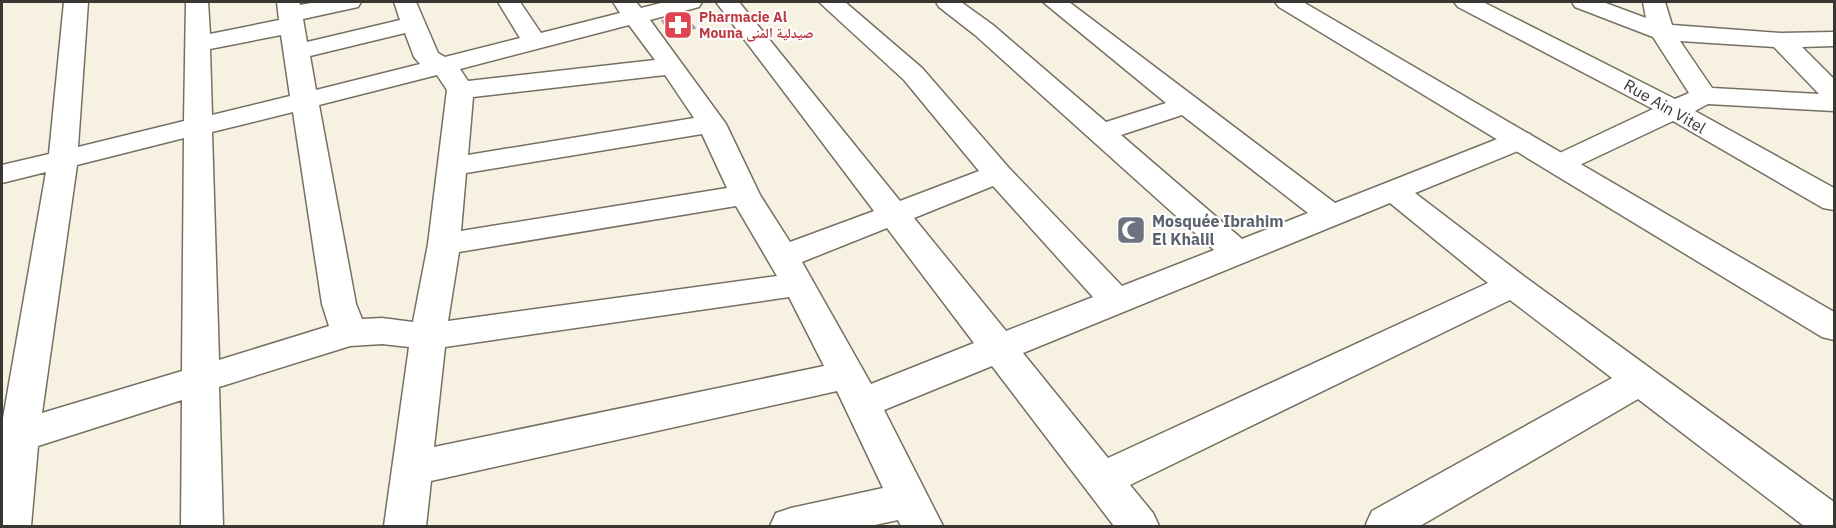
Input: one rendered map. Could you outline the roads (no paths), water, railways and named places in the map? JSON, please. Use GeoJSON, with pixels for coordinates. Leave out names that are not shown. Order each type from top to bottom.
{"type":"FeatureCollection","features":[{"type":"Feature","properties":{"kind":"street"},"geometry":{"type":"LineString","coordinates":[[10,526],[19,436],[63,159],[76,2]]}},
{"type":"Feature","properties":{"kind":"street"},"geometry":{"type":"LineString","coordinates":[[197,2],[200,127],[202,526]]}},
{"type":"Feature","properties":{"kind":"street"},"geometry":{"type":"LineString","coordinates":[[198,44],[292,23],[350,2]]}},
{"type":"Feature","properties":{"kind":"street"},"geometry":{"type":"LineString","coordinates":[[509,2],[535,42]]}},
{"type":"Feature","properties":{"kind":"street"},"geometry":{"type":"LineString","coordinates":[[451,78],[535,42],[630,9],[691,2]]}},
{"type":"Feature","properties":{"kind":"street"},"geometry":{"type":"LineString","coordinates":[[727,2],[1138,526]]}},
{"type":"Feature","properties":{"kind":"street"},"geometry":{"type":"LineString","coordinates":[[831,2],[913,74],[998,174],[1117,302]]}},
{"type":"Feature","properties":{"kind":"street"},"geometry":{"type":"LineString","coordinates":[[947,2],[984,30],[1237,252]]}},
{"type":"Feature","properties":{"kind":"street"},"geometry":{"type":"LineString","coordinates":[[1055,2],[1331,215]]}},
{"type":"Feature","properties":{"kind":"street"},"geometry":{"type":"LineString","coordinates":[[1287,2],[1834,328]]}},
{"type":"Feature","properties":{"kind":"street","name":"Rue Ain Vitel"},"geometry":{"type":"LineString","coordinates":[[1466,2],[1600,69],[1834,201]]}},
{"type":"Feature","properties":{"kind":"street"},"geometry":{"type":"LineString","coordinates":[[1583,2],[1662,32],[1781,40],[1834,39]]}},
{"type":"Feature","properties":{"kind":"street"},"geometry":{"type":"LineString","coordinates":[[1654,2],[1662,32],[1704,96]]}},
{"type":"Feature","properties":{"kind":"street"},"geometry":{"type":"LineString","coordinates":[[630,9],[712,124],[745,195],[791,270],[916,513],[791,526]]}},
{"type":"Feature","properties":{"kind":"street"},"geometry":{"type":"LineString","coordinates":[[292,23],[408,13],[427,57],[451,78],[452,166],[444,244],[428,337],[405,526]]}},
{"type":"Feature","properties":{"kind":"street"},"geometry":{"type":"LineString","coordinates":[[292,23],[339,304],[348,333]]}},
{"type":"Feature","properties":{"kind":"street"},"geometry":{"type":"LineString","coordinates":[[1781,40],[1832,104]]}},
{"type":"Feature","properties":{"kind":"street"},"geometry":{"type":"LineString","coordinates":[[2,174],[304,101],[451,78],[672,66]]}},
{"type":"Feature","properties":{"kind":"street"},"geometry":{"type":"LineString","coordinates":[[1559,164],[1704,96],[1832,104]]}},
{"type":"Feature","properties":{"kind":"street"},"geometry":{"type":"LineString","coordinates":[[1102,132],[1186,105]]}},
{"type":"Feature","properties":{"kind":"street"},"geometry":{"type":"LineString","coordinates":[[452,166],[712,124]]}},
{"type":"Feature","properties":{"kind":"street"},"geometry":{"type":"LineString","coordinates":[[413,468],[854,389],[998,349],[1520,140]]}},
{"type":"Feature","properties":{"kind":"street"},"geometry":{"type":"LineString","coordinates":[[19,436],[348,333],[382,331],[428,337],[791,270],[894,213],[998,174]]}},
{"type":"Feature","properties":{"kind":"street"},"geometry":{"type":"LineString","coordinates":[[1392,190],[1513,285],[1820,515]]}},
{"type":"Feature","properties":{"kind":"street"},"geometry":{"type":"LineString","coordinates":[[444,244],[745,195]]}},
{"type":"Feature","properties":{"kind":"street"},"geometry":{"type":"LineString","coordinates":[[1101,480],[1513,285]]}},
{"type":"Feature","properties":{"kind":"street"},"geometry":{"type":"LineString","coordinates":[[1387,526],[1640,380]]}},
{"type":"Feature","properties":{"kind":"place","name":"Pharmacie Al Mouna صيدلية المنى"},"geometry":{"type":"Point","coordinates":[678,25]}},
{"type":"Feature","properties":{"kind":"place","name":"Mosquée Ibrahim El Khalil"},"geometry":{"type":"Point","coordinates":[1131,230]}}]}
